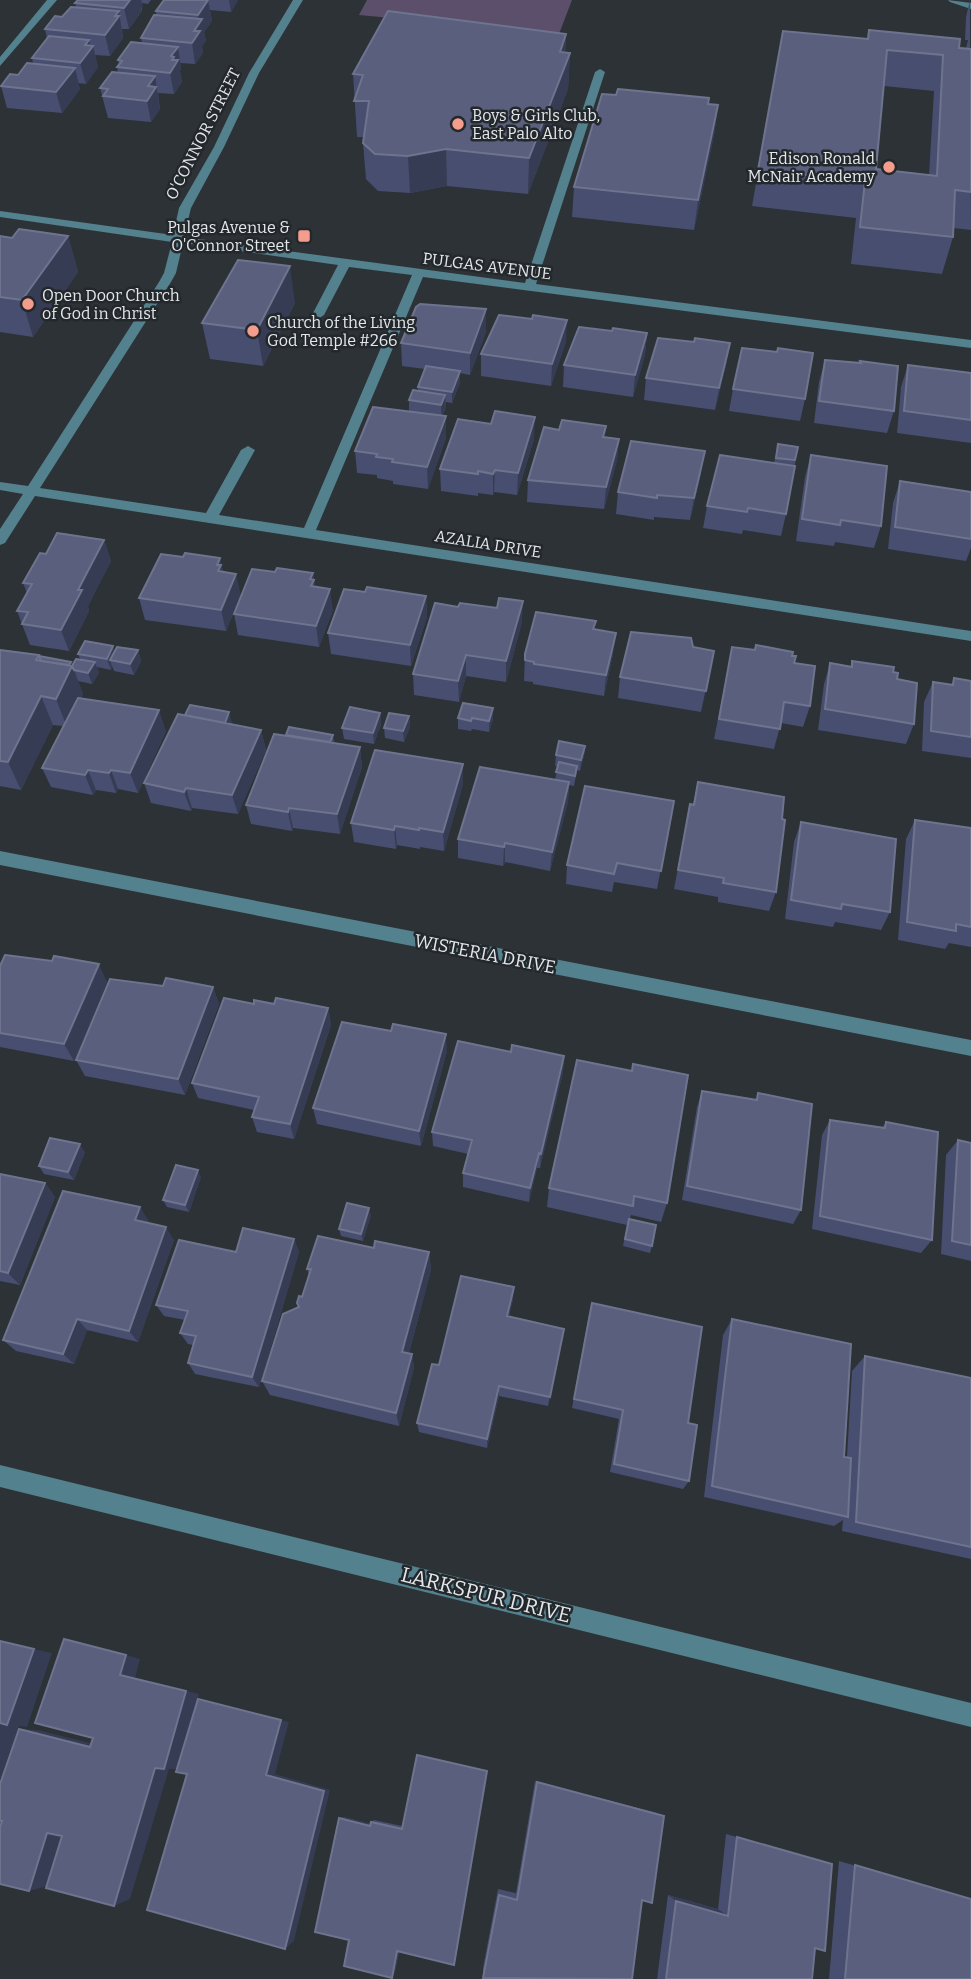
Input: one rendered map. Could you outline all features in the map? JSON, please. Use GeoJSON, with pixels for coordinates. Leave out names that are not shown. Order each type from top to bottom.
{"type":"FeatureCollection","features":[{"type":"Feature","properties":{"kind":"street"},"geometry":{"type":"LineString","coordinates":[[0,63],[52,0]]}},
{"type":"Feature","properties":{"kind":"street","name":"O'CONNOR STREET"},"geometry":{"type":"LineString","coordinates":[[0,540],[170,273],[184,208],[219,147],[254,73],[298,0]]}},
{"type":"Feature","properties":{"kind":"street"},"geometry":{"type":"LineString","coordinates":[[953,0],[971,6]]}},
{"type":"Feature","properties":{"kind":"street"},"geometry":{"type":"LineString","coordinates":[[529,287],[600,72]]}},
{"type":"Feature","properties":{"kind":"street","name":"PULGAS AVENUE"},"geometry":{"type":"LineString","coordinates":[[0,214],[419,273],[971,344]]}},
{"type":"Feature","properties":{"kind":"street"},"geometry":{"type":"LineString","coordinates":[[318,315],[345,263]]}},
{"type":"Feature","properties":{"kind":"street"},"geometry":{"type":"LineString","coordinates":[[308,534],[419,273]]}},
{"type":"Feature","properties":{"kind":"street"},"geometry":{"type":"LineString","coordinates":[[211,519],[248,450]]}},
{"type":"Feature","properties":{"kind":"street","name":"AZALIA DRIVE"},"geometry":{"type":"LineString","coordinates":[[0,486],[971,636]]}},
{"type":"Feature","properties":{"kind":"street","name":"WISTERIA DRIVE"},"geometry":{"type":"LineString","coordinates":[[0,858],[971,1048]]}},
{"type":"Feature","properties":{"kind":"street","name":"LARKSPUR DRIVE"},"geometry":{"type":"LineString","coordinates":[[0,1476],[971,1715]]}},
{"type":"Feature","properties":{"kind":"shaded area"},"geometry":{"type":"Polygon","coordinates":[[[367,0],[572,0],[559,34],[359,15],[367,0]]]}},
{"type":"Feature","properties":{"kind":"building"},"geometry":{"type":"Polygon","coordinates":[[[78,0],[130,0],[124,8],[75,3],[78,0]]]}},
{"type":"Feature","properties":{"kind":"building"},"geometry":{"type":"Polygon","coordinates":[[[164,0],[208,0],[198,15],[156,11],[164,0]]]}},
{"type":"Feature","properties":{"kind":"building"},"geometry":{"type":"Polygon","coordinates":[[[71,7],[119,11],[115,16],[119,16],[105,35],[45,29],[55,16],[62,17],[71,7]]]}},
{"type":"Feature","properties":{"kind":"building","name":"Boys & Girls Club, East Palo Alto"},"geometry":{"type":"Polygon","coordinates":[[[388,11],[566,34],[560,52],[570,53],[529,158],[446,149],[408,156],[375,154],[363,143],[369,101],[354,101],[363,75],[353,74],[388,11]]]}},
{"type":"Feature","properties":{"kind":"building"},"geometry":{"type":"Polygon","coordinates":[[[154,15],[202,19],[194,31],[200,31],[192,43],[141,38],[154,15]]]}},
{"type":"Feature","properties":{"kind":"building"},"geometry":{"type":"Polygon","coordinates":[[[869,30],[960,39],[959,48],[971,49],[971,192],[955,190],[953,237],[860,227],[865,181],[758,170],[783,31],[868,39],[869,30]],[[887,50],[876,169],[937,176],[943,55],[887,50]]]}},
{"type":"Feature","properties":{"kind":"building"},"geometry":{"type":"Polygon","coordinates":[[[49,36],[89,40],[85,45],[93,46],[80,63],[32,58],[49,36]]]}},
{"type":"Feature","properties":{"kind":"building"},"geometry":{"type":"Polygon","coordinates":[[[131,42],[178,47],[171,56],[174,57],[172,60],[178,60],[170,73],[117,67],[122,61],[118,60],[131,42]]]}},
{"type":"Feature","properties":{"kind":"building"},"geometry":{"type":"Polygon","coordinates":[[[27,63],[75,68],[56,92],[1,86],[10,74],[18,75],[27,63]]]}},
{"type":"Feature","properties":{"kind":"building"},"geometry":{"type":"Polygon","coordinates":[[[112,72],[155,76],[148,86],[156,87],[147,101],[103,96],[108,89],[100,88],[112,72]]]}},
{"type":"Feature","properties":{"kind":"building"},"geometry":{"type":"Polygon","coordinates":[[[618,89],[709,98],[708,104],[718,105],[698,200],[574,187],[602,94],[616,95],[618,89]]]}},
{"type":"Feature","properties":{"kind":"building"},"geometry":{"type":"Polygon","coordinates":[[[19,229],[68,236],[22,300],[0,297],[0,236],[12,238],[19,229]]]}},
{"type":"Feature","properties":{"kind":"building"},"geometry":{"type":"Polygon","coordinates":[[[238,260],[290,266],[257,330],[202,323],[238,260]]]}},
{"type":"Feature","properties":{"kind":"building"},"geometry":{"type":"Polygon","coordinates":[[[420,304],[486,309],[470,353],[401,343],[416,307],[420,304]]]}},
{"type":"Feature","properties":{"kind":"building"},"geometry":{"type":"Polygon","coordinates":[[[499,315],[532,319],[533,315],[567,320],[552,364],[481,354],[499,315]]]}},
{"type":"Feature","properties":{"kind":"building"},"geometry":{"type":"Polygon","coordinates":[[[579,327],[647,333],[635,375],[564,365],[579,327]]]}},
{"type":"Feature","properties":{"kind":"building"},"geometry":{"type":"Polygon","coordinates":[[[658,338],[694,342],[695,338],[730,343],[719,388],[646,378],[658,338]]]}},
{"type":"Feature","properties":{"kind":"building"},"geometry":{"type":"Polygon","coordinates":[[[742,348],[777,352],[778,348],[813,353],[805,399],[733,389],[742,348]]]}},
{"type":"Feature","properties":{"kind":"building"},"geometry":{"type":"Polygon","coordinates":[[[825,360],[898,366],[894,411],[819,401],[825,360]]]}},
{"type":"Feature","properties":{"kind":"building"},"geometry":{"type":"Polygon","coordinates":[[[908,365],[971,373],[971,420],[904,411],[908,365]]]}},
{"type":"Feature","properties":{"kind":"building"},"geometry":{"type":"Polygon","coordinates":[[[426,366],[460,371],[452,392],[418,387],[426,366]]]}},
{"type":"Feature","properties":{"kind":"building"},"geometry":{"type":"Polygon","coordinates":[[[413,390],[445,395],[441,405],[409,400],[413,390]]]}},
{"type":"Feature","properties":{"kind":"building"},"geometry":{"type":"Polygon","coordinates":[[[373,407],[446,416],[427,467],[392,462],[393,459],[376,457],[377,454],[355,451],[373,407]]]}},
{"type":"Feature","properties":{"kind":"building"},"geometry":{"type":"Polygon","coordinates":[[[495,411],[535,417],[518,473],[495,470],[493,474],[478,471],[478,474],[440,469],[458,419],[491,424],[495,411]]]}},
{"type":"Feature","properties":{"kind":"building"},"geometry":{"type":"Polygon","coordinates":[[[562,420],[606,426],[603,437],[619,439],[606,487],[528,480],[544,427],[559,430],[562,420]]]}},
{"type":"Feature","properties":{"kind":"building"},"geometry":{"type":"Polygon","coordinates":[[[631,441],[705,451],[694,498],[657,495],[657,498],[618,492],[631,441]]]}},
{"type":"Feature","properties":{"kind":"building"},"geometry":{"type":"Polygon","coordinates":[[[778,444],[798,447],[795,460],[776,458],[778,444]]]}},
{"type":"Feature","properties":{"kind":"building"},"geometry":{"type":"Polygon","coordinates":[[[720,455],[795,466],[786,514],[748,508],[747,512],[707,506],[720,455]]]}},
{"type":"Feature","properties":{"kind":"building"},"geometry":{"type":"Polygon","coordinates":[[[811,455],[887,466],[881,526],[841,520],[840,525],[802,519],[811,455]]]}},
{"type":"Feature","properties":{"kind":"building"},"geometry":{"type":"Polygon","coordinates":[[[900,481],[971,492],[971,539],[895,527],[900,481]]]}},
{"type":"Feature","properties":{"kind":"building"},"geometry":{"type":"Polygon","coordinates":[[[57,533],[104,540],[61,630],[22,624],[28,612],[17,611],[32,584],[23,583],[40,553],[46,554],[57,533]]]}},
{"type":"Feature","properties":{"kind":"building"},"geometry":{"type":"Polygon","coordinates":[[[185,553],[220,558],[218,571],[236,574],[221,610],[139,598],[161,554],[183,557],[185,553]]]}},
{"type":"Feature","properties":{"kind":"building"},"geometry":{"type":"Polygon","coordinates":[[[277,568],[313,573],[311,586],[330,589],[316,626],[234,614],[252,569],[275,572],[277,568]]]}},
{"type":"Feature","properties":{"kind":"building"},"geometry":{"type":"Polygon","coordinates":[[[367,587],[426,596],[410,645],[328,633],[344,589],[365,592],[367,587]]]}},
{"type":"Feature","properties":{"kind":"building"},"geometry":{"type":"Polygon","coordinates":[[[499,598],[523,601],[506,661],[466,655],[458,681],[413,674],[435,603],[458,607],[460,603],[497,608],[499,598]]]}},
{"type":"Feature","properties":{"kind":"building"},"geometry":{"type":"Polygon","coordinates":[[[536,612],[596,621],[593,629],[616,633],[606,675],[534,664],[525,660],[536,612]]]}},
{"type":"Feature","properties":{"kind":"building"},"geometry":{"type":"Polygon","coordinates":[[[631,632],[691,638],[693,647],[714,651],[706,691],[620,677],[631,632]]]}},
{"type":"Feature","properties":{"kind":"building"},"geometry":{"type":"Polygon","coordinates":[[[85,641],[113,646],[107,659],[78,654],[85,641]]]}},
{"type":"Feature","properties":{"kind":"building"},"geometry":{"type":"Polygon","coordinates":[[[756,645],[793,652],[792,656],[796,656],[794,663],[815,666],[810,706],[784,702],[780,729],[719,719],[732,647],[755,650],[756,645]]]}},
{"type":"Feature","properties":{"kind":"building"},"geometry":{"type":"Polygon","coordinates":[[[117,647],[138,650],[130,664],[110,660],[117,647]]]}},
{"type":"Feature","properties":{"kind":"building"},"geometry":{"type":"Polygon","coordinates":[[[0,650],[39,655],[36,660],[72,666],[56,699],[41,696],[8,762],[0,761],[0,650]]]}},
{"type":"Feature","properties":{"kind":"building"},"geometry":{"type":"Polygon","coordinates":[[[39,656],[71,662],[69,665],[41,661],[39,656]]]}},
{"type":"Feature","properties":{"kind":"building"},"geometry":{"type":"Polygon","coordinates":[[[76,659],[95,662],[88,673],[74,670],[72,666],[76,659]]]}},
{"type":"Feature","properties":{"kind":"building"},"geometry":{"type":"Polygon","coordinates":[[[852,661],[894,667],[893,672],[898,673],[897,679],[917,683],[914,724],[825,709],[830,663],[852,667],[852,661]]]}},
{"type":"Feature","properties":{"kind":"building"},"geometry":{"type":"Polygon","coordinates":[[[954,678],[971,681],[971,737],[931,731],[933,682],[953,685],[954,678]]]}},
{"type":"Feature","properties":{"kind":"building"},"geometry":{"type":"Polygon","coordinates":[[[78,698],[159,710],[130,773],[88,770],[85,775],[42,768],[78,698]]]}},
{"type":"Feature","properties":{"kind":"building"},"geometry":{"type":"Polygon","coordinates":[[[463,703],[493,708],[489,721],[458,718],[463,703]]]}},
{"type":"Feature","properties":{"kind":"building"},"geometry":{"type":"Polygon","coordinates":[[[190,705],[229,712],[225,723],[185,715],[190,705]]]}},
{"type":"Feature","properties":{"kind":"building"},"geometry":{"type":"Polygon","coordinates":[[[350,707],[380,713],[373,733],[342,728],[350,707]]]}},
{"type":"Feature","properties":{"kind":"building"},"geometry":{"type":"Polygon","coordinates":[[[389,713],[409,716],[403,731],[384,728],[389,713]]]}},
{"type":"Feature","properties":{"kind":"building"},"geometry":{"type":"Polygon","coordinates":[[[178,714],[261,730],[232,795],[186,788],[184,792],[144,783],[178,714]]]}},
{"type":"Feature","properties":{"kind":"building"},"geometry":{"type":"Polygon","coordinates":[[[289,727],[333,735],[330,742],[286,735],[289,727]]]}},
{"type":"Feature","properties":{"kind":"building"},"geometry":{"type":"Polygon","coordinates":[[[274,734],[360,747],[337,814],[289,808],[288,812],[246,805],[274,734]]]}},
{"type":"Feature","properties":{"kind":"building"},"geometry":{"type":"Polygon","coordinates":[[[559,741],[585,746],[581,760],[556,755],[559,741]]]}},
{"type":"Feature","properties":{"kind":"building"},"geometry":{"type":"Polygon","coordinates":[[[375,750],[463,764],[443,832],[395,826],[394,830],[351,823],[375,750]]]}},
{"type":"Feature","properties":{"kind":"building"},"geometry":{"type":"Polygon","coordinates":[[[559,762],[577,766],[575,776],[556,772],[559,762]]]}},
{"type":"Feature","properties":{"kind":"building"},"geometry":{"type":"Polygon","coordinates":[[[480,767],[569,782],[552,852],[505,843],[504,847],[458,839],[480,767]]]}},
{"type":"Feature","properties":{"kind":"building"},"geometry":{"type":"Polygon","coordinates":[[[698,782],[784,797],[782,819],[785,820],[776,892],[723,883],[724,878],[678,870],[690,804],[694,805],[698,782]]]}},
{"type":"Feature","properties":{"kind":"building"},"geometry":{"type":"Polygon","coordinates":[[[585,786],[674,801],[661,871],[617,863],[614,874],[567,865],[585,786]]]}},
{"type":"Feature","properties":{"kind":"building"},"geometry":{"type":"Polygon","coordinates":[[[915,820],[971,828],[971,927],[956,924],[956,931],[907,922],[915,820]]]}},
{"type":"Feature","properties":{"kind":"building"},"geometry":{"type":"Polygon","coordinates":[[[801,822],[896,839],[890,912],[842,904],[841,909],[791,900],[801,822]]]}},
{"type":"Feature","properties":{"kind":"building"},"geometry":{"type":"Polygon","coordinates":[[[5,955],[52,961],[54,956],[99,964],[64,1044],[0,1033],[0,966],[5,955]]]}},
{"type":"Feature","properties":{"kind":"building"},"geometry":{"type":"Polygon","coordinates":[[[166,978],[213,987],[178,1079],[76,1060],[110,979],[163,986],[166,978]]]}},
{"type":"Feature","properties":{"kind":"building"},"geometry":{"type":"Polygon","coordinates":[[[224,998],[254,1004],[254,1000],[274,1004],[276,998],[328,1008],[290,1124],[252,1117],[259,1097],[192,1083],[224,998]]]}},
{"type":"Feature","properties":{"kind":"building"},"geometry":{"type":"Polygon","coordinates":[[[342,1022],[391,1031],[393,1024],[446,1034],[419,1131],[313,1108],[342,1022]]]}},
{"type":"Feature","properties":{"kind":"building"},"geometry":{"type":"Polygon","coordinates":[[[458,1041],[511,1052],[512,1045],[564,1056],[541,1154],[539,1153],[530,1188],[463,1173],[472,1140],[432,1132],[458,1041]]]}},
{"type":"Feature","properties":{"kind":"building"},"geometry":{"type":"Polygon","coordinates":[[[577,1060],[632,1071],[633,1064],[688,1075],[667,1203],[634,1196],[633,1206],[549,1188],[577,1060]]]}},
{"type":"Feature","properties":{"kind":"building"},"geometry":{"type":"Polygon","coordinates":[[[702,1091],[757,1100],[758,1093],[812,1104],[801,1210],[687,1186],[702,1091]]]}},
{"type":"Feature","properties":{"kind":"building"},"geometry":{"type":"Polygon","coordinates":[[[830,1120],[885,1128],[886,1122],[938,1132],[932,1240],[820,1216],[830,1120]]]}},
{"type":"Feature","properties":{"kind":"building"},"geometry":{"type":"Polygon","coordinates":[[[50,1138],[80,1144],[68,1172],[39,1166],[50,1138]]]}},
{"type":"Feature","properties":{"kind":"building"},"geometry":{"type":"Polygon","coordinates":[[[958,1140],[971,1143],[971,1245],[952,1241],[958,1140]]]}},
{"type":"Feature","properties":{"kind":"building"},"geometry":{"type":"Polygon","coordinates":[[[176,1165],[198,1170],[185,1205],[163,1200],[176,1165]]]}},
{"type":"Feature","properties":{"kind":"building"},"geometry":{"type":"Polygon","coordinates":[[[0,1174],[45,1183],[8,1273],[0,1271],[0,1174]]]}},
{"type":"Feature","properties":{"kind":"building"},"geometry":{"type":"Polygon","coordinates":[[[63,1191],[140,1207],[135,1220],[166,1227],[129,1331],[77,1319],[63,1354],[3,1340],[63,1191]]]}},
{"type":"Feature","properties":{"kind":"building"},"geometry":{"type":"Polygon","coordinates":[[[347,1203],[369,1208],[361,1234],[339,1229],[347,1203]]]}},
{"type":"Feature","properties":{"kind":"building"},"geometry":{"type":"Polygon","coordinates":[[[629,1219],[656,1225],[652,1246],[625,1239],[629,1219]]]}},
{"type":"Feature","properties":{"kind":"building"},"geometry":{"type":"Polygon","coordinates":[[[243,1228],[294,1239],[252,1377],[188,1363],[196,1336],[180,1333],[188,1311],[156,1305],[179,1240],[236,1252],[243,1228]]]}},
{"type":"Feature","properties":{"kind":"building"},"geometry":{"type":"Polygon","coordinates":[[[318,1236],[374,1248],[375,1241],[429,1252],[402,1352],[412,1354],[396,1413],[262,1381],[283,1314],[299,1307],[297,1303],[299,1296],[302,1297],[311,1269],[307,1269],[318,1236]]]}},
{"type":"Feature","properties":{"kind":"building"},"geometry":{"type":"Polygon","coordinates":[[[461,1276],[514,1287],[507,1316],[564,1329],[550,1397],[499,1386],[487,1439],[417,1423],[432,1364],[439,1365],[461,1276]]]}},
{"type":"Feature","properties":{"kind":"building"},"geometry":{"type":"Polygon","coordinates":[[[592,1303],[702,1327],[688,1423],[697,1425],[689,1481],[614,1464],[623,1410],[574,1399],[592,1303]]]}},
{"type":"Feature","properties":{"kind":"building"},"geometry":{"type":"Polygon","coordinates":[[[732,1319],[851,1344],[844,1457],[851,1458],[848,1517],[712,1486],[732,1319]]]}},
{"type":"Feature","properties":{"kind":"building"},"geometry":{"type":"Polygon","coordinates":[[[865,1356],[971,1378],[971,1547],[856,1522],[865,1356]]]}},
{"type":"Feature","properties":{"kind":"building"},"geometry":{"type":"Polygon","coordinates":[[[64,1639],[126,1655],[120,1675],[186,1691],[164,1769],[155,1768],[114,1906],[46,1888],[62,1836],[47,1833],[29,1891],[0,1884],[0,1784],[19,1729],[90,1747],[93,1738],[35,1723],[64,1639]]]}},
{"type":"Feature","properties":{"kind":"building"},"geometry":{"type":"Polygon","coordinates":[[[0,1641],[34,1649],[7,1725],[0,1723],[0,1641]]]}},
{"type":"Feature","properties":{"kind":"building"},"geometry":{"type":"Polygon","coordinates":[[[198,1699],[281,1720],[266,1775],[324,1791],[285,1949],[147,1910],[187,1774],[176,1772],[198,1699]]]}},
{"type":"Feature","properties":{"kind":"building"},"geometry":{"type":"Polygon","coordinates":[[[417,1755],[487,1771],[454,1965],[397,1951],[392,1978],[344,1966],[349,1940],[315,1932],[339,1818],[370,1826],[371,1822],[402,1829],[417,1755]]]}},
{"type":"Feature","properties":{"kind":"building"},"geometry":{"type":"Polygon","coordinates":[[[537,1782],[664,1816],[652,1903],[642,1900],[632,1979],[483,1978],[499,1895],[517,1900],[537,1782]]]}},
{"type":"Feature","properties":{"kind":"building"},"geometry":{"type":"Polygon","coordinates":[[[737,1837],[832,1864],[825,1951],[815,1948],[812,1979],[666,1979],[676,1901],[728,1916],[737,1837]]]}},
{"type":"Feature","properties":{"kind":"building"},"geometry":{"type":"Polygon","coordinates":[[[855,1865],[971,1899],[971,1979],[845,1979],[855,1865]]]}},
{"type":"Feature","properties":{"kind":"place","name":"Boys & Girls Club, East Palo Alto"},"geometry":{"type":"Point","coordinates":[458,124]}},
{"type":"Feature","properties":{"kind":"place","name":"Edison Ronald McNair Academy"},"geometry":{"type":"Point","coordinates":[889,167]}},
{"type":"Feature","properties":{"kind":"place","name":"Pulgas Avenue & O'Connor Street"},"geometry":{"type":"Point","coordinates":[304,236]}},
{"type":"Feature","properties":{"kind":"place","name":"Open Door Church of God in Christ"},"geometry":{"type":"Point","coordinates":[28,304]}},
{"type":"Feature","properties":{"kind":"place","name":"Church of the Living God Temple #266"},"geometry":{"type":"Point","coordinates":[253,331]}}]}
